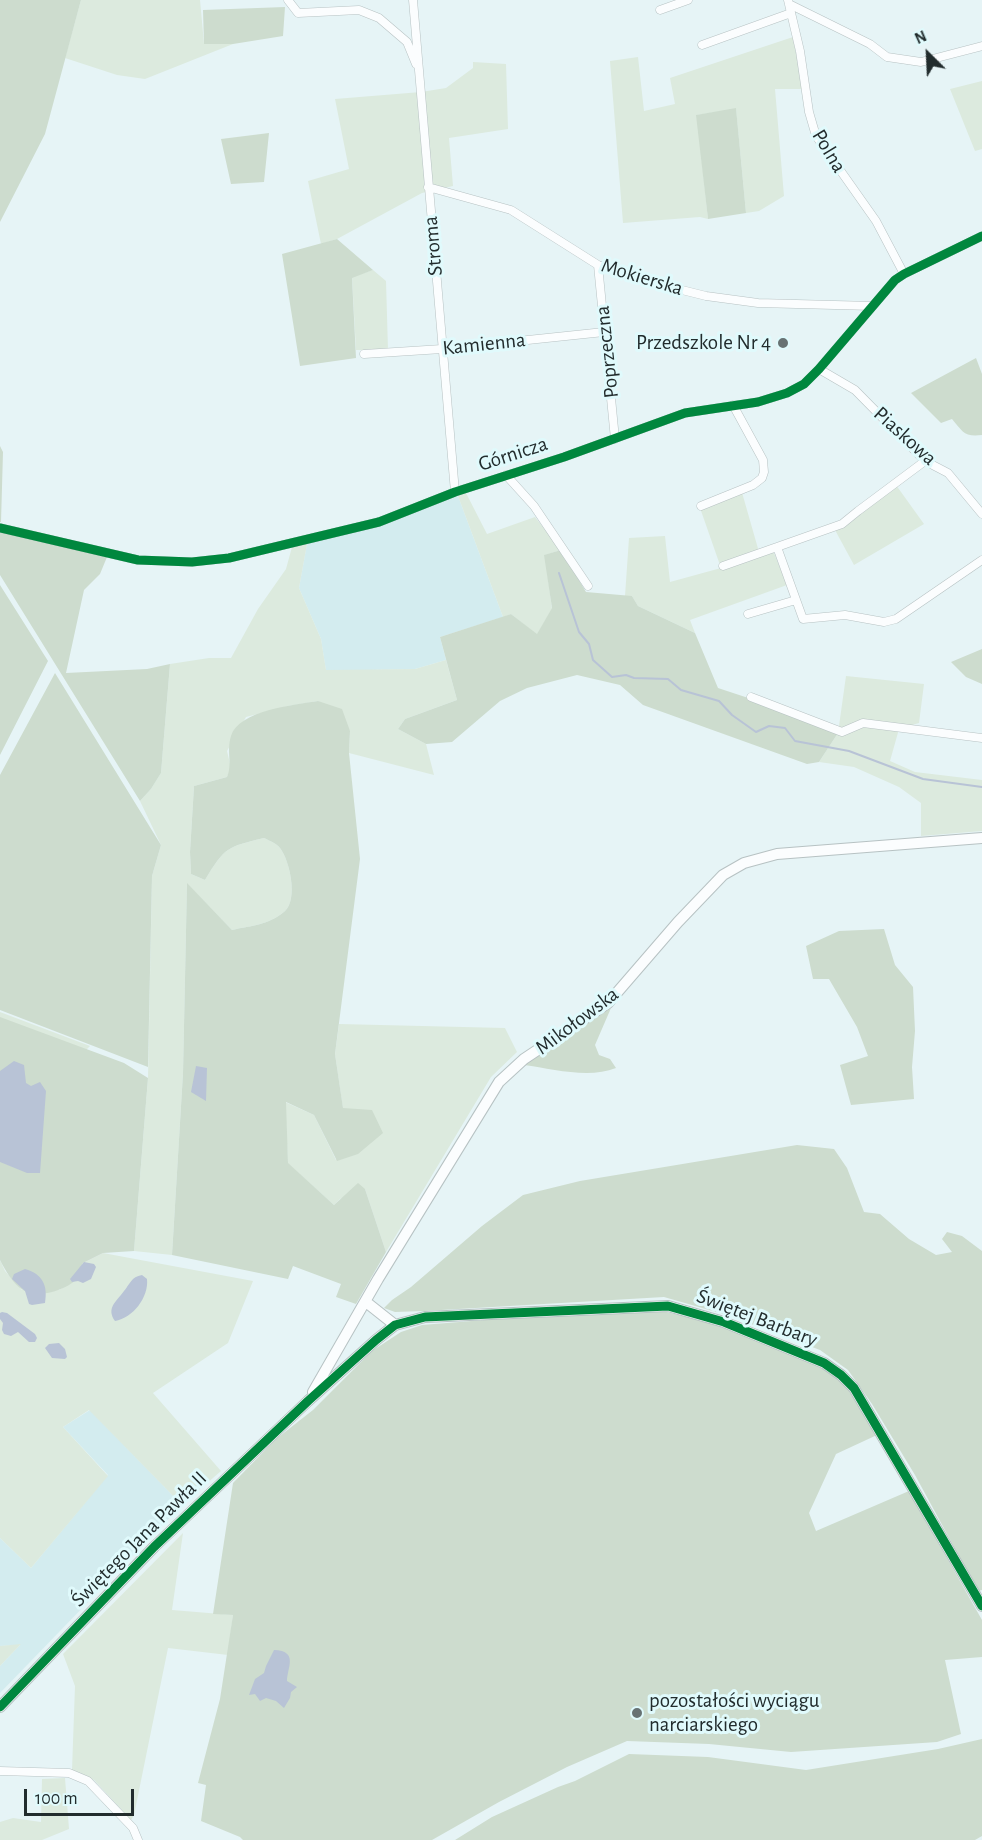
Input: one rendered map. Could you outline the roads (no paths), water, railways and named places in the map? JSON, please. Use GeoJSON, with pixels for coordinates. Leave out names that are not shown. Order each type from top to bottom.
{"type":"FeatureCollection","features":[{"type":"Feature","properties":{"kind":"street"},"geometry":{"type":"LineString","coordinates":[[288,0],[298,13],[359,10],[379,18],[407,42],[418,71]]}},
{"type":"Feature","properties":{"kind":"street","name":"Stroma"},"geometry":{"type":"LineString","coordinates":[[413,0],[455,492]]}},
{"type":"Feature","properties":{"kind":"street"},"geometry":{"type":"LineString","coordinates":[[660,10],[688,0]]}},
{"type":"Feature","properties":{"kind":"street"},"geometry":{"type":"LineString","coordinates":[[788,2],[870,44],[887,57],[921,62],[982,46]]}},
{"type":"Feature","properties":{"kind":"street","name":"Polna"},"geometry":{"type":"LineString","coordinates":[[788,2],[800,51],[809,112],[816,136],[876,221],[904,274]]}},
{"type":"Feature","properties":{"kind":"street"},"geometry":{"type":"LineString","coordinates":[[702,45],[791,13]]}},
{"type":"Feature","properties":{"kind":"street","name":"Mokierska"},"geometry":{"type":"LineString","coordinates":[[428,187],[512,210],[598,266],[642,280],[706,296],[758,303],[873,306]]}},
{"type":"Feature","properties":{"kind":"street","name":"Górnicza"},"geometry":{"type":"LineString","coordinates":[[0,528],[138,560],[192,562],[229,558],[379,522],[455,492],[692,411],[758,402],[787,393],[804,384],[819,369],[887,288],[904,274],[982,236]]}},
{"type":"Feature","properties":{"kind":"street","name":"Poprzeczna"},"geometry":{"type":"LineString","coordinates":[[598,266],[615,439]]}},
{"type":"Feature","properties":{"kind":"street","name":"Kamienna"},"geometry":{"type":"LineString","coordinates":[[364,354],[442,349],[604,332]]}},
{"type":"Feature","properties":{"kind":"street","name":"Piaskowa"},"geometry":{"type":"LineString","coordinates":[[819,369],[855,390],[925,461],[948,473],[982,514]]}},
{"type":"Feature","properties":{"kind":"street"},"geometry":{"type":"LineString","coordinates":[[701,506],[753,486],[762,478],[764,472],[763,460],[733,405]]}},
{"type":"Feature","properties":{"kind":"street"},"geometry":{"type":"LineString","coordinates":[[723,566],[842,524],[925,461]]}},
{"type":"Feature","properties":{"kind":"street"},"geometry":{"type":"LineString","coordinates":[[506,475],[534,506],[588,586]]}},
{"type":"Feature","properties":{"kind":"street"},"geometry":{"type":"LineString","coordinates":[[777,547],[803,619],[845,615],[884,622],[896,619],[982,560]]}},
{"type":"Feature","properties":{"kind":"street"},"geometry":{"type":"LineString","coordinates":[[748,614],[796,600]]}},
{"type":"Feature","properties":{"kind":"street"},"geometry":{"type":"LineString","coordinates":[[751,697],[842,732],[863,723],[982,738]]}},
{"type":"Feature","properties":{"kind":"street","name":"Mikołowska"},"geometry":{"type":"LineString","coordinates":[[308,1401],[499,1082],[524,1059],[608,1003],[678,922],[723,875],[744,863],[777,854],[982,838]]}},
{"type":"Feature","properties":{"kind":"street"},"geometry":{"type":"LineString","coordinates":[[366,1302],[395,1325]]}},
{"type":"Feature","properties":{"kind":"street","name":"Świętej Barbary"},"geometry":{"type":"LineString","coordinates":[[308,1401],[395,1325],[425,1317],[668,1305],[724,1322],[824,1363],[854,1388],[982,1606]]}},
{"type":"Feature","properties":{"kind":"street","name":"Świętego Jana Pawła II"},"geometry":{"type":"LineString","coordinates":[[0,1707],[154,1547],[308,1401]]}},
{"type":"Feature","properties":{"kind":"street"},"geometry":{"type":"LineString","coordinates":[[0,1772],[69,1773],[88,1781],[133,1828],[138,1840]]}},
{"type":"Feature","properties":{"kind":"waterway"},"geometry":{"type":"LineString","coordinates":[[559,573],[579,632],[589,644],[593,660],[612,677],[626,675],[634,678],[668,679],[681,690],[719,701],[732,715],[756,732],[769,726],[785,728],[795,741],[849,751],[923,779],[982,787]]}},
{"type":"Feature","properties":{"kind":"place","name":"Przedszkole Nr 4"},"geometry":{"type":"Point","coordinates":[783,343]}},
{"type":"Feature","properties":{"kind":"place","name":"pozostałości wyciągu narciarskiego"},"geometry":{"type":"Point","coordinates":[637,1713]}}]}
